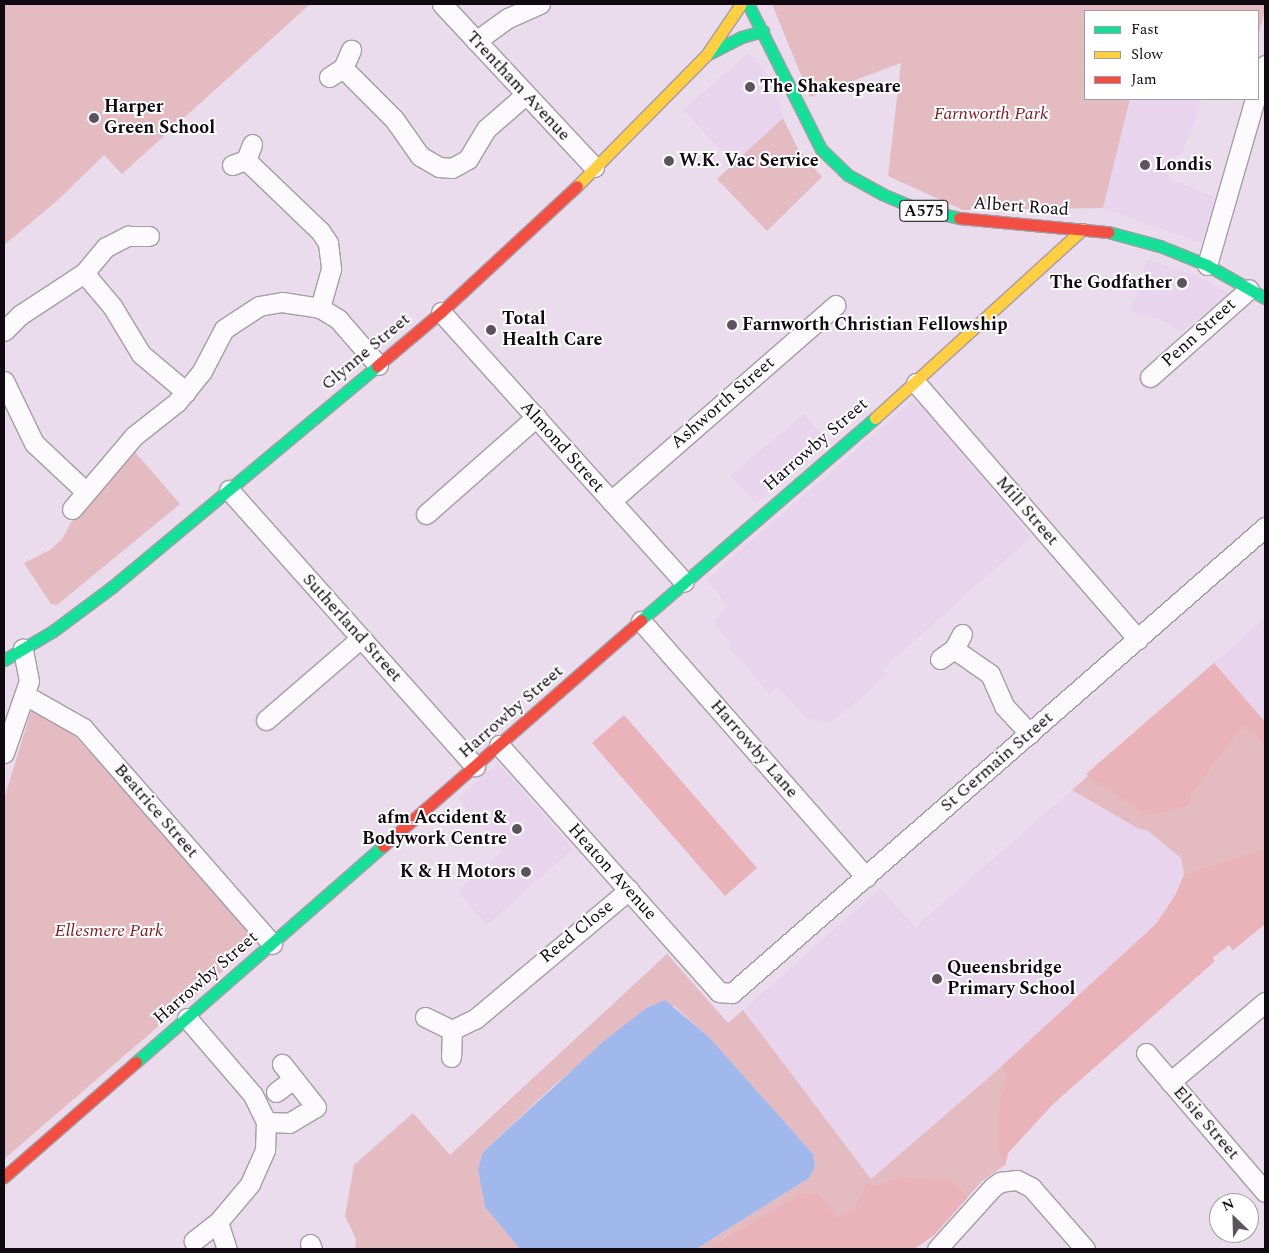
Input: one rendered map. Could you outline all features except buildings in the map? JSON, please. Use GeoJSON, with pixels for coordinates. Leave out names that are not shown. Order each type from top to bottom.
{"type":"FeatureCollection","features":[{"type":"Feature","properties":{"kind":"main road","name":"Glynne Street"},"geometry":{"type":"LineString","coordinates":[[4,660],[24,649],[112,587],[441,312],[594,167],[707,54],[742,4]]}},
{"type":"Feature","properties":{"kind":"main road","name":"A575"},"geometry":{"type":"LineString","coordinates":[[748,4],[763,31]]}},
{"type":"Feature","properties":{"kind":"main road","name":"A575"},"geometry":{"type":"LineString","coordinates":[[761,4],[763,31]]}},
{"type":"Feature","properties":{"kind":"main road","name":"Glynne Street"},"geometry":{"type":"LineString","coordinates":[[707,54],[732,40],[763,31]]}},
{"type":"Feature","properties":{"kind":"main road","name":"Albert Road"},"geometry":{"type":"LineString","coordinates":[[763,31],[821,149],[848,175],[882,194],[944,216],[976,222],[1044,231],[1084,229],[1160,246],[1207,265],[1257,294]]}},
{"type":"Feature","properties":{"kind":"main road","name":"Harrowby Street"},"geometry":{"type":"LineString","coordinates":[[4,1177],[684,582],[916,383],[1084,229]]}},
{"type":"Feature","properties":{"kind":"main road"},"geometry":{"type":"LineString","coordinates":[[1039,271],[1042,253]]}},
{"type":"Feature","properties":{"kind":"street","name":"Trentham Avenue"},"geometry":{"type":"LineString","coordinates":[[442,4],[594,167]]}},
{"type":"Feature","properties":{"kind":"street"},"geometry":{"type":"LineString","coordinates":[[476,41],[508,18],[540,4]]}},
{"type":"Feature","properties":{"kind":"street"},"geometry":{"type":"LineString","coordinates":[[351,50],[336,73],[394,119],[420,156],[440,168],[458,166],[468,159],[486,129],[525,95]]}},
{"type":"Feature","properties":{"kind":"street"},"geometry":{"type":"LineString","coordinates":[[1259,86],[1265,64]]}},
{"type":"Feature","properties":{"kind":"street"},"geometry":{"type":"LineString","coordinates":[[1207,265],[1255,100]]}},
{"type":"Feature","properties":{"kind":"street"},"geometry":{"type":"LineString","coordinates":[[244,157],[320,231],[328,243],[331,269],[320,308]]}},
{"type":"Feature","properties":{"kind":"street"},"geometry":{"type":"LineString","coordinates":[[4,331],[27,310],[84,274],[106,247],[125,229],[150,236]]}},
{"type":"Feature","properties":{"kind":"street"},"geometry":{"type":"LineString","coordinates":[[84,274],[112,306],[141,354],[186,392]]}},
{"type":"Feature","properties":{"kind":"street","name":"Penn Street"},"geometry":{"type":"LineString","coordinates":[[1150,377],[1257,294]]}},
{"type":"Feature","properties":{"kind":"street"},"geometry":{"type":"LineString","coordinates":[[72,508],[134,436],[172,407],[186,392],[202,371],[224,329],[240,316],[260,306],[282,302],[320,308],[338,319],[378,365]]}},
{"type":"Feature","properties":{"kind":"street","name":"Ashworth Street"},"geometry":{"type":"LineString","coordinates":[[611,501],[836,305]]}},
{"type":"Feature","properties":{"kind":"street","name":"Almond Street"},"geometry":{"type":"LineString","coordinates":[[441,312],[684,582]]}},
{"type":"Feature","properties":{"kind":"street"},"geometry":{"type":"LineString","coordinates":[[4,381],[34,444],[86,492]]}},
{"type":"Feature","properties":{"kind":"street","name":"Mill Street"},"geometry":{"type":"LineString","coordinates":[[916,383],[1138,639]]}},
{"type":"Feature","properties":{"kind":"street"},"geometry":{"type":"LineString","coordinates":[[426,514],[446,506],[536,417]]}},
{"type":"Feature","properties":{"kind":"street","name":"Sutherland Street"},"geometry":{"type":"LineString","coordinates":[[229,490],[475,766]]}},
{"type":"Feature","properties":{"kind":"street","name":"St Germain Street"},"geometry":{"type":"LineString","coordinates":[[728,995],[737,991],[1265,527]]}},
{"type":"Feature","properties":{"kind":"street","name":"Harrowby Lane"},"geometry":{"type":"LineString","coordinates":[[641,621],[866,877]]}},
{"type":"Feature","properties":{"kind":"street"},"geometry":{"type":"LineString","coordinates":[[266,720],[361,638]]}},
{"type":"Feature","properties":{"kind":"street"},"geometry":{"type":"LineString","coordinates":[[952,648],[990,674],[1004,706],[1030,734]]}},
{"type":"Feature","properties":{"kind":"street"},"geometry":{"type":"LineString","coordinates":[[4,753],[25,695],[30,674],[24,649]]}},
{"type":"Feature","properties":{"kind":"street","name":"Beatrice Street"},"geometry":{"type":"LineString","coordinates":[[25,695],[83,728],[272,944]]}},
{"type":"Feature","properties":{"kind":"street","name":"Heaton Avenue"},"geometry":{"type":"LineString","coordinates":[[499,745],[719,992],[728,995]]}},
{"type":"Feature","properties":{"kind":"street","name":"Reed Close"},"geometry":{"type":"LineString","coordinates":[[452,1030],[475,1019],[531,981],[629,890]]}},
{"type":"Feature","properties":{"kind":"street"},"geometry":{"type":"LineString","coordinates":[[1170,1082],[1265,1002]]}},
{"type":"Feature","properties":{"kind":"street"},"geometry":{"type":"LineString","coordinates":[[425,1017],[452,1030],[451,1057]]}},
{"type":"Feature","properties":{"kind":"street"},"geometry":{"type":"LineString","coordinates":[[187,1018],[253,1095],[266,1122],[265,1150],[260,1167],[250,1184],[218,1222],[194,1241]]}},
{"type":"Feature","properties":{"kind":"street","name":"Elsie Street"},"geometry":{"type":"LineString","coordinates":[[1146,1053],[1265,1192]]}},
{"type":"Feature","properties":{"kind":"street"},"geometry":{"type":"LineString","coordinates":[[266,1122],[289,1123],[316,1107],[288,1071],[276,1092]]}},
{"type":"Feature","properties":{"kind":"street"},"geometry":{"type":"LineString","coordinates":[[937,1249],[993,1187],[1000,1182],[1017,1180],[1031,1187],[1085,1249]]}},
{"type":"Feature","properties":{"kind":"street"},"geometry":{"type":"LineString","coordinates":[[218,1222],[227,1249]]}},
{"type":"Feature","properties":{"kind":"shaded area"},"geometry":{"type":"Polygon","coordinates":[[[747,54],[755,58],[772,81],[783,118],[734,164],[683,110],[747,54]]]}},
{"type":"Feature","properties":{"kind":"shaded area"},"geometry":{"type":"Polygon","coordinates":[[[1130,100],[1202,100],[1182,154],[1165,161],[1168,178],[1215,197],[1201,243],[1103,208],[1130,100]]]}},
{"type":"Feature","properties":{"kind":"shaded area"},"geometry":{"type":"Polygon","coordinates":[[[1147,259],[1200,277],[1230,294],[1181,332],[1164,321],[1131,311],[1147,259]]]}},
{"type":"Feature","properties":{"kind":"shaded area"},"geometry":{"type":"Polygon","coordinates":[[[916,398],[1031,537],[883,669],[888,675],[861,698],[831,722],[808,719],[778,687],[769,694],[729,647],[732,644],[713,622],[728,606],[706,580],[916,398]]]}},
{"type":"Feature","properties":{"kind":"shaded area"},"geometry":{"type":"Polygon","coordinates":[[[803,414],[830,443],[756,503],[731,476],[803,414]]]}},
{"type":"Feature","properties":{"kind":"shaded area"},"geometry":{"type":"Polygon","coordinates":[[[1265,618],[1265,722],[1214,663],[1265,618]]]}},
{"type":"Feature","properties":{"kind":"shaded area"},"geometry":{"type":"Polygon","coordinates":[[[1214,663],[1265,722],[1265,744],[1243,726],[1190,794],[1190,804],[1166,812],[1145,814],[1086,774],[1214,663]]]}},
{"type":"Feature","properties":{"kind":"shaded area"},"geometry":{"type":"Polygon","coordinates":[[[624,715],[757,868],[725,896],[592,743],[624,715]]]}},
{"type":"Feature","properties":{"kind":"shaded area"},"geometry":{"type":"Polygon","coordinates":[[[498,763],[573,849],[487,925],[457,891],[503,851],[458,798],[498,763]]]}},
{"type":"Feature","properties":{"kind":"shaded area","name":"Queensbridge Primary School"},"geometry":{"type":"Polygon","coordinates":[[[1072,790],[1137,828],[1148,831],[1181,858],[1184,875],[1176,894],[1156,924],[1002,1066],[871,1179],[743,1010],[880,889],[915,927],[1072,790]]]}},
{"type":"Feature","properties":{"kind":"shaded area"},"geometry":{"type":"Polygon","coordinates":[[[1265,849],[1265,924],[1233,950],[1229,945],[1212,958],[1215,961],[1053,1104],[1008,1153],[1005,1165],[999,1152],[998,1111],[1007,1076],[1002,1066],[1156,924],[1176,894],[1184,875],[1265,849]]]}},
{"type":"Feature","properties":{"kind":"shaded area"},"geometry":{"type":"Polygon","coordinates":[[[898,1178],[950,1180],[968,1197],[934,1235],[914,1249],[708,1249],[802,1194],[818,1195],[838,1218],[854,1210],[867,1184],[879,1186],[898,1178]]]}},
{"type":"Feature","properties":{"kind":"green space","name":"Harper Green School"},"geometry":{"type":"Polygon","coordinates":[[[4,4],[310,4],[122,174],[104,155],[58,200],[4,245],[4,4]]]}},
{"type":"Feature","properties":{"kind":"green space","name":"Farnworth Park"},"geometry":{"type":"Polygon","coordinates":[[[772,4],[1265,4],[1259,33],[1259,10],[1084,10],[1084,100],[1130,100],[1103,208],[963,210],[888,176],[901,63],[810,97],[772,4]]]}},
{"type":"Feature","properties":{"kind":"green space"},"geometry":{"type":"Polygon","coordinates":[[[783,118],[798,149],[822,177],[767,231],[717,179],[783,118]]]}},
{"type":"Feature","properties":{"kind":"green space"},"geometry":{"type":"Polygon","coordinates":[[[135,452],[180,504],[57,605],[51,604],[24,563],[50,550],[62,539],[72,521],[80,516],[135,452]]]}},
{"type":"Feature","properties":{"kind":"green space"},"geometry":{"type":"Polygon","coordinates":[[[1214,663],[1265,722],[1265,924],[1233,950],[1229,945],[1212,958],[1215,961],[1053,1104],[1008,1153],[1005,1165],[982,1181],[934,1235],[914,1249],[696,1249],[809,1178],[815,1167],[813,1154],[709,1037],[674,1006],[645,1009],[551,1088],[483,1152],[478,1169],[485,1207],[520,1249],[355,1249],[356,1239],[345,1216],[354,1165],[413,1113],[450,1155],[667,954],[728,1023],[743,1010],[871,1179],[1002,1066],[1156,924],[1176,894],[1184,875],[1181,858],[1148,831],[1137,828],[1072,790],[1214,663]]]}},
{"type":"Feature","properties":{"kind":"green space","name":"Ellesmere Park"},"geometry":{"type":"Polygon","coordinates":[[[32,708],[76,737],[260,939],[4,1159],[4,799],[32,708]]]}},
{"type":"Feature","properties":{"kind":"water"},"geometry":{"type":"Polygon","coordinates":[[[665,1000],[709,1037],[813,1154],[815,1167],[809,1178],[696,1249],[520,1249],[485,1207],[478,1169],[483,1152],[604,1041],[645,1009],[665,1000]]]}},
{"type":"Feature","properties":{"kind":"traffic: fast"},"geometry":{"type":"LineString","coordinates":[[748,4],[821,149],[848,175],[882,194],[912,207],[959,218]]}},
{"type":"Feature","properties":{"kind":"traffic: fast"},"geometry":{"type":"LineString","coordinates":[[710,53],[741,37],[763,31]]}},
{"type":"Feature","properties":{"kind":"traffic: fast"},"geometry":{"type":"LineString","coordinates":[[1108,232],[1160,246],[1207,265],[1265,298]]}},
{"type":"Feature","properties":{"kind":"traffic: fast"},"geometry":{"type":"LineString","coordinates":[[4,660],[53,631],[112,587],[377,366]]}},
{"type":"Feature","properties":{"kind":"traffic: fast"},"geometry":{"type":"LineString","coordinates":[[641,620],[875,418]]}},
{"type":"Feature","properties":{"kind":"traffic: fast"},"geometry":{"type":"LineString","coordinates":[[136,1062],[383,846]]}},
{"type":"Feature","properties":{"kind":"traffic: slow"},"geometry":{"type":"LineString","coordinates":[[577,186],[707,54],[741,4]]}},
{"type":"Feature","properties":{"kind":"traffic: slow"},"geometry":{"type":"LineString","coordinates":[[875,418],[1083,229]]}},
{"type":"Feature","properties":{"kind":"traffic: jam"},"geometry":{"type":"LineString","coordinates":[[377,366],[441,312],[577,186]]}},
{"type":"Feature","properties":{"kind":"traffic: jam"},"geometry":{"type":"LineString","coordinates":[[959,218],[1108,232]]}},
{"type":"Feature","properties":{"kind":"traffic: jam"},"geometry":{"type":"LineString","coordinates":[[383,846],[641,620]]}},
{"type":"Feature","properties":{"kind":"traffic: jam"},"geometry":{"type":"LineString","coordinates":[[4,1177],[136,1062]]}},
{"type":"Feature","properties":{"kind":"place","name":"The Shakespeare"},"geometry":{"type":"Point","coordinates":[750,87]}},
{"type":"Feature","properties":{"kind":"place","name":"Harper Green School"},"geometry":{"type":"Point","coordinates":[94,118]}},
{"type":"Feature","properties":{"kind":"place","name":"W.K. Vac Service"},"geometry":{"type":"Point","coordinates":[669,161]}},
{"type":"Feature","properties":{"kind":"place","name":"Londis"},"geometry":{"type":"Point","coordinates":[1145,165]}},
{"type":"Feature","properties":{"kind":"place","name":"The Godfather"},"geometry":{"type":"Point","coordinates":[1182,283]}},
{"type":"Feature","properties":{"kind":"place","name":"Farnworth Christian Fellowship"},"geometry":{"type":"Point","coordinates":[732,325]}},
{"type":"Feature","properties":{"kind":"place","name":"Total Health Care"},"geometry":{"type":"Point","coordinates":[491,330]}},
{"type":"Feature","properties":{"kind":"place","name":"afm Accident & Bodywork Centre"},"geometry":{"type":"Point","coordinates":[517,829]}},
{"type":"Feature","properties":{"kind":"place","name":"K & H Motors"},"geometry":{"type":"Point","coordinates":[526,872]}},
{"type":"Feature","properties":{"kind":"place","name":"Queensbridge Primary School"},"geometry":{"type":"Point","coordinates":[937,979]}}]}
